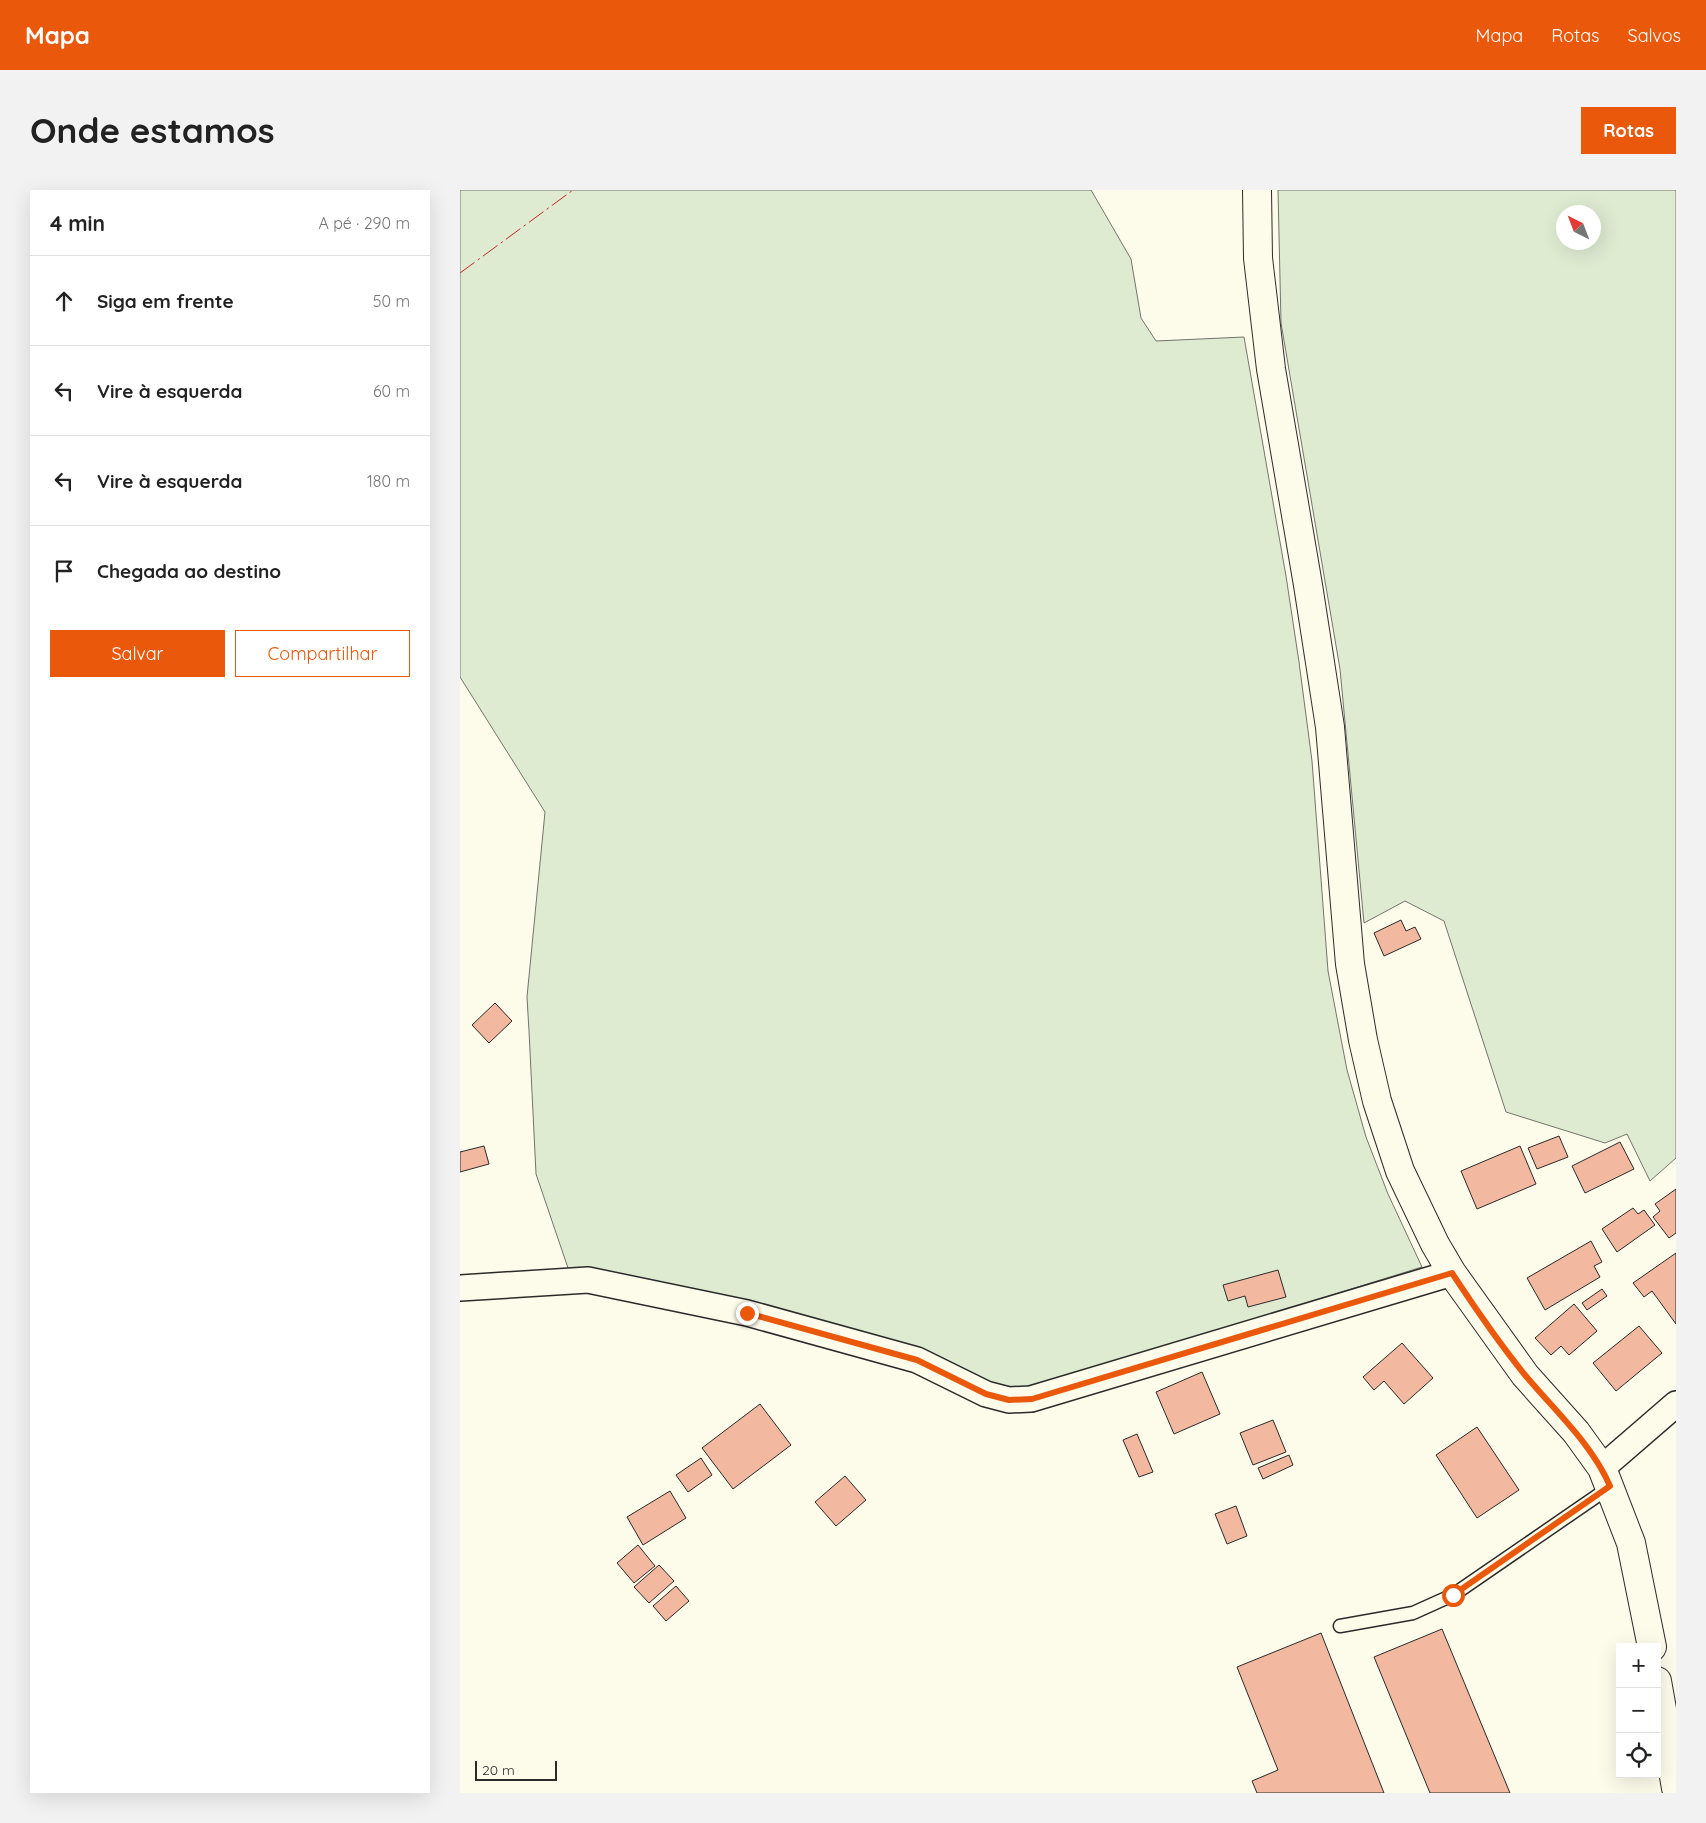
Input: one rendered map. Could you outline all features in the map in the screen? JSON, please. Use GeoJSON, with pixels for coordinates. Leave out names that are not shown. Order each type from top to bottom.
{"type":"FeatureCollection","features":[{"type":"Feature","properties":{"kind":"main road"},"geometry":{"type":"LineString","coordinates":[[1257,190],[1258,258],[1271,368],[1330,727],[1350,964],[1363,1040],[1377,1101],[1400,1171],[1435,1244],[1452,1273],[1525,1375],[1576,1432],[1606,1477],[1631,1543],[1651,1643]]}},
{"type":"Feature","properties":{"kind":"main road"},"geometry":{"type":"LineString","coordinates":[[1658,1688],[1676,1788]]}},
{"type":"Feature","properties":{"kind":"street"},"geometry":{"type":"LineString","coordinates":[[460,1288],[588,1280],[598,1282],[747,1313],[917,1360],[986,1394],[1009,1400],[1032,1399],[1452,1273]]}},
{"type":"Feature","properties":{"kind":"street"},"geometry":{"type":"LineString","coordinates":[[1606,1477],[1676,1404]]}},
{"type":"Feature","properties":{"kind":"lane"},"geometry":{"type":"LineString","coordinates":[[1340,1626],[1413,1613],[1453,1595],[1606,1477]]}},
{"type":"Feature","properties":{"kind":"green space"},"geometry":{"type":"Polygon","coordinates":[[[460,190],[1091,190],[1131,259],[1141,318],[1156,341],[1244,337],[1286,576],[1299,662],[1312,761],[1328,971],[1347,1070],[1366,1137],[1388,1194],[1422,1267],[1117,1362],[1013,1390],[590,1270],[568,1268],[536,1174],[527,997],[545,812],[460,677],[460,190]]]}},
{"type":"Feature","properties":{"kind":"green space"},"geometry":{"type":"Polygon","coordinates":[[[1278,190],[1676,190],[1676,1158],[1650,1181],[1627,1134],[1605,1143],[1506,1112],[1444,921],[1405,901],[1364,923],[1340,669],[1281,323],[1278,190]]]}},
{"type":"Feature","properties":{"kind":"building"},"geometry":{"type":"Polygon","coordinates":[[[1401,920],[1406,931],[1415,927],[1421,939],[1384,956],[1374,933],[1401,920]]]}},
{"type":"Feature","properties":{"kind":"building"},"geometry":{"type":"Polygon","coordinates":[[[495,1003],[512,1021],[489,1043],[472,1025],[495,1003]]]}},
{"type":"Feature","properties":{"kind":"building"},"geometry":{"type":"Polygon","coordinates":[[[1559,1136],[1568,1157],[1537,1169],[1528,1148],[1559,1136]]]}},
{"type":"Feature","properties":{"kind":"building"},"geometry":{"type":"Polygon","coordinates":[[[1620,1142],[1634,1169],[1585,1193],[1572,1166],[1620,1142]]]}},
{"type":"Feature","properties":{"kind":"building"},"geometry":{"type":"Polygon","coordinates":[[[484,1146],[489,1164],[460,1172],[460,1152],[484,1146]]]}},
{"type":"Feature","properties":{"kind":"building"},"geometry":{"type":"Polygon","coordinates":[[[1520,1146],[1536,1184],[1477,1209],[1461,1171],[1520,1146]]]}},
{"type":"Feature","properties":{"kind":"building"},"geometry":{"type":"Polygon","coordinates":[[[1676,1189],[1676,1233],[1669,1238],[1653,1217],[1660,1211],[1655,1204],[1676,1189]]]}},
{"type":"Feature","properties":{"kind":"building"},"geometry":{"type":"Polygon","coordinates":[[[1633,1208],[1638,1214],[1644,1210],[1655,1225],[1617,1252],[1602,1229],[1633,1208]]]}},
{"type":"Feature","properties":{"kind":"building"},"geometry":{"type":"Polygon","coordinates":[[[1591,1241],[1602,1262],[1594,1266],[1600,1277],[1545,1310],[1527,1278],[1591,1241]]]}},
{"type":"Feature","properties":{"kind":"building"},"geometry":{"type":"Polygon","coordinates":[[[1676,1253],[1676,1324],[1652,1291],[1644,1297],[1633,1283],[1676,1253]]]}},
{"type":"Feature","properties":{"kind":"building"},"geometry":{"type":"Polygon","coordinates":[[[1278,1270],[1286,1297],[1248,1307],[1245,1296],[1228,1301],[1223,1285],[1278,1270]]]}},
{"type":"Feature","properties":{"kind":"building"},"geometry":{"type":"Polygon","coordinates":[[[1602,1289],[1607,1296],[1587,1310],[1582,1303],[1602,1289]]]}},
{"type":"Feature","properties":{"kind":"building"},"geometry":{"type":"Polygon","coordinates":[[[1574,1304],[1597,1331],[1569,1355],[1561,1346],[1551,1355],[1535,1338],[1574,1304]]]}},
{"type":"Feature","properties":{"kind":"building"},"geometry":{"type":"Polygon","coordinates":[[[1639,1326],[1662,1353],[1616,1391],[1593,1363],[1639,1326]]]}},
{"type":"Feature","properties":{"kind":"building"},"geometry":{"type":"Polygon","coordinates":[[[1402,1343],[1433,1378],[1404,1404],[1384,1381],[1374,1390],[1363,1377],[1402,1343]]]}},
{"type":"Feature","properties":{"kind":"building"},"geometry":{"type":"Polygon","coordinates":[[[1202,1372],[1220,1414],[1174,1434],[1156,1392],[1202,1372]]]}},
{"type":"Feature","properties":{"kind":"building"},"geometry":{"type":"Polygon","coordinates":[[[760,1404],[791,1445],[733,1489],[702,1448],[760,1404]]]}},
{"type":"Feature","properties":{"kind":"building"},"geometry":{"type":"Polygon","coordinates":[[[1273,1420],[1286,1452],[1253,1465],[1240,1433],[1273,1420]]]}},
{"type":"Feature","properties":{"kind":"building"},"geometry":{"type":"Polygon","coordinates":[[[1477,1427],[1519,1490],[1477,1518],[1436,1455],[1477,1427]]]}},
{"type":"Feature","properties":{"kind":"building"},"geometry":{"type":"Polygon","coordinates":[[[1137,1434],[1153,1472],[1139,1477],[1123,1440],[1137,1434]]]}},
{"type":"Feature","properties":{"kind":"building"},"geometry":{"type":"Polygon","coordinates":[[[1289,1455],[1293,1465],[1263,1479],[1258,1468],[1289,1455]]]}},
{"type":"Feature","properties":{"kind":"building"},"geometry":{"type":"Polygon","coordinates":[[[701,1458],[712,1475],[688,1492],[676,1475],[701,1458]]]}},
{"type":"Feature","properties":{"kind":"building"},"geometry":{"type":"Polygon","coordinates":[[[845,1476],[866,1500],[836,1526],[815,1502],[845,1476]]]}},
{"type":"Feature","properties":{"kind":"building"},"geometry":{"type":"Polygon","coordinates":[[[670,1491],[686,1518],[643,1545],[627,1517],[670,1491]]]}},
{"type":"Feature","properties":{"kind":"building"},"geometry":{"type":"Polygon","coordinates":[[[1236,1506],[1247,1536],[1227,1544],[1215,1514],[1236,1506]]]}},
{"type":"Feature","properties":{"kind":"building"},"geometry":{"type":"Polygon","coordinates":[[[638,1545],[655,1566],[634,1583],[617,1563],[638,1545]]]}},
{"type":"Feature","properties":{"kind":"building"},"geometry":{"type":"Polygon","coordinates":[[[659,1565],[674,1581],[649,1603],[634,1587],[659,1565]]]}},
{"type":"Feature","properties":{"kind":"building"},"geometry":{"type":"Polygon","coordinates":[[[676,1586],[689,1601],[666,1621],[653,1606],[676,1586]]]}},
{"type":"Feature","properties":{"kind":"building"},"geometry":{"type":"Polygon","coordinates":[[[1442,1629],[1510,1793],[1430,1793],[1374,1657],[1442,1629]]]}},
{"type":"Feature","properties":{"kind":"building"},"geometry":{"type":"Polygon","coordinates":[[[1321,1633],[1384,1793],[1257,1793],[1252,1781],[1278,1770],[1237,1667],[1321,1633]]]}},
{"type":"Feature","properties":{"kind":"power"},"geometry":{"type":"LineString","coordinates":[[460,273],[573,190]]}},
{"type":"Feature","properties":{"kind":"route"},"geometry":{"type":"LineString","coordinates":[[747,1313],[917,1360],[986,1394],[1009,1400],[1032,1399],[1452,1273],[1525,1375],[1576,1432],[1602,1468],[1610,1486],[1453,1595]]}}]}
